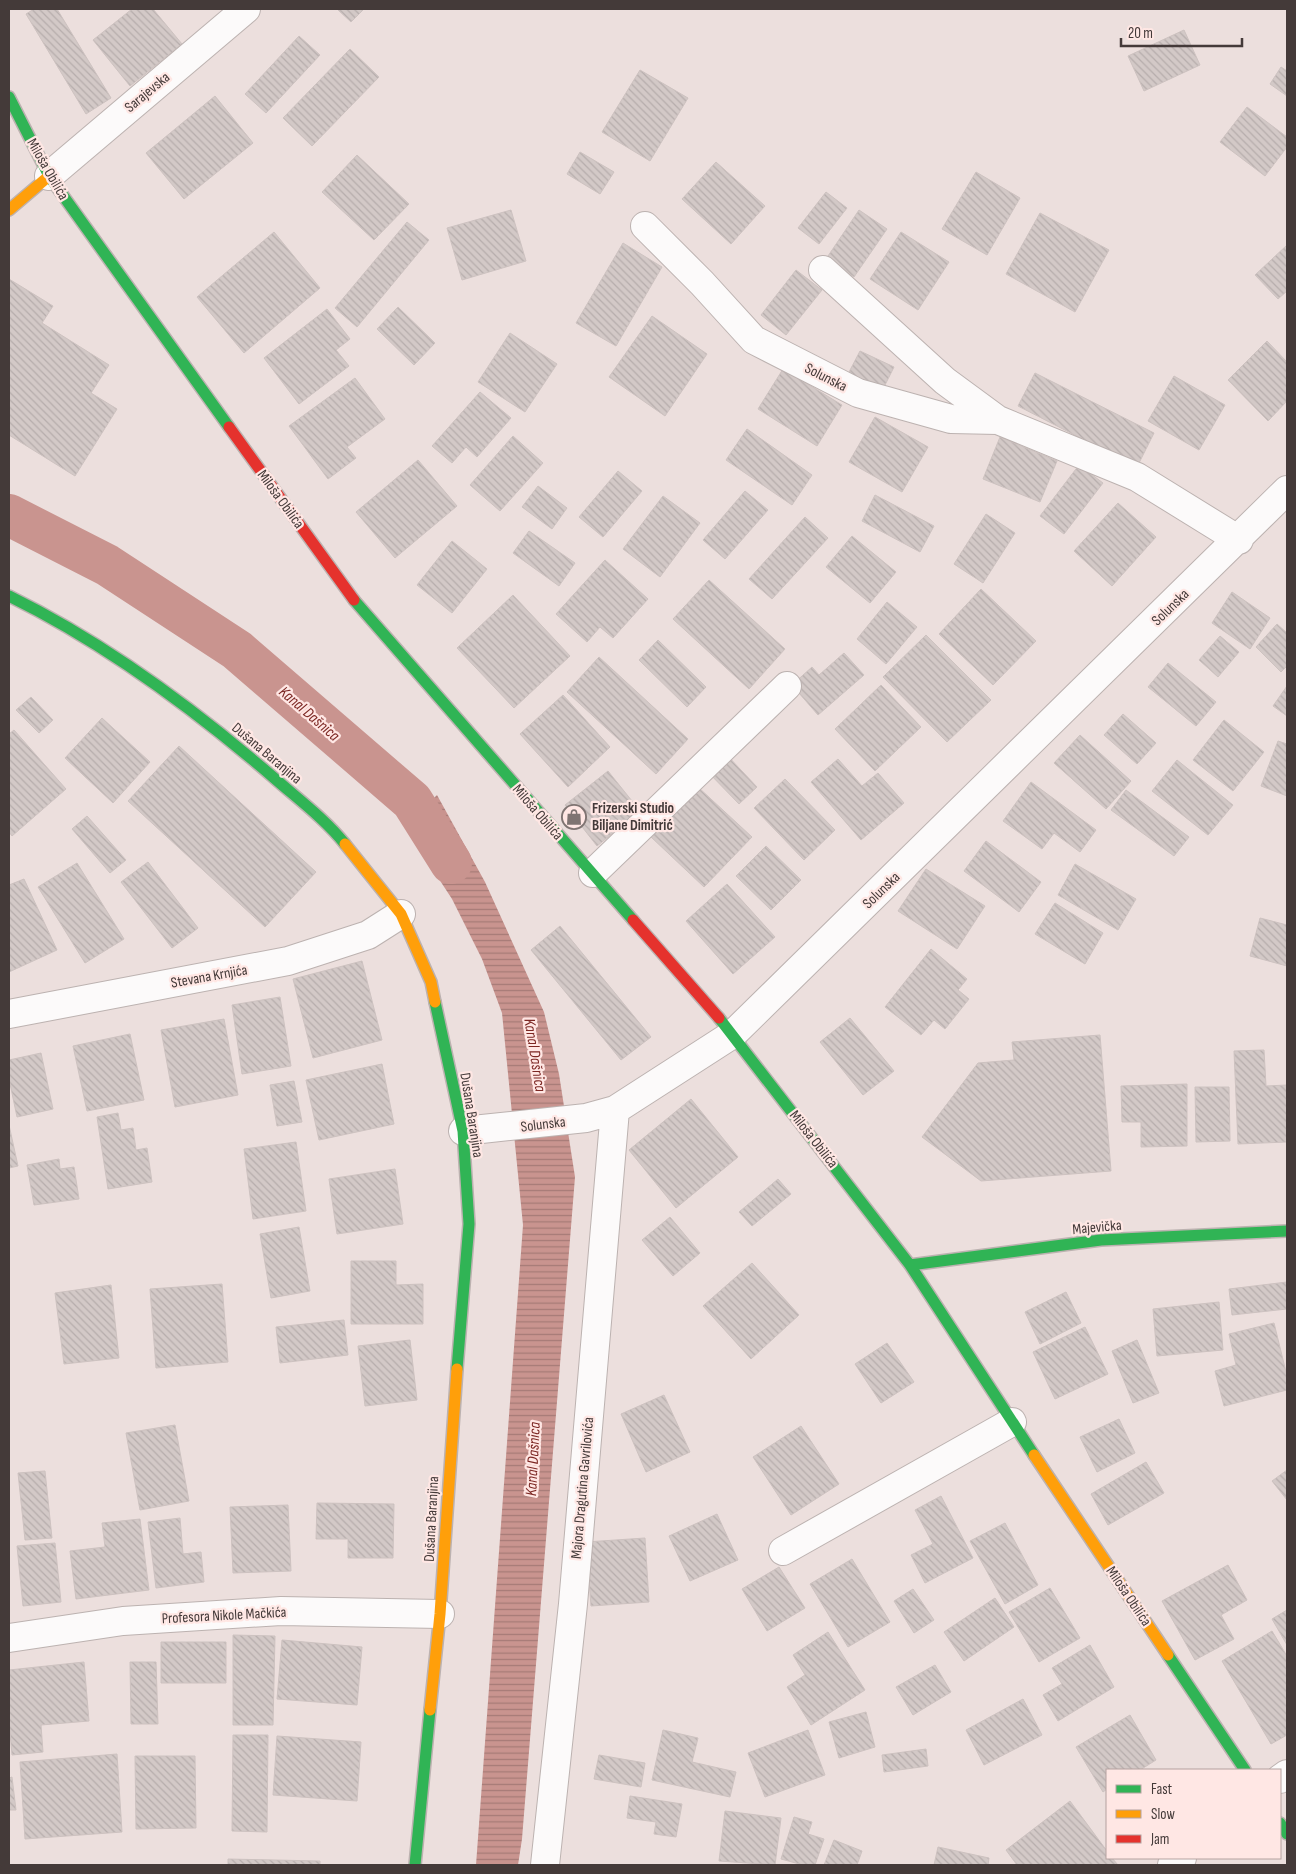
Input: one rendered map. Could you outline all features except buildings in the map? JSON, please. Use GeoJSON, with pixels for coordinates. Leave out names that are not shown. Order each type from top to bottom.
{"type":"FeatureCollection","features":[{"type":"Feature","properties":{"kind":"main road","name":"Miloša Obilića"},"geometry":{"type":"LineString","coordinates":[[9,97],[49,176],[362,611],[733,1034],[910,1265],[1012,1422],[1244,1769]]}},
{"type":"Feature","properties":{"kind":"main road"},"geometry":{"type":"LineString","coordinates":[[9,210],[49,176]]}},
{"type":"Feature","properties":{"kind":"main road","name":"Dušana Baranjina"},"geometry":{"type":"LineString","coordinates":[[9,596],[48,615],[145,676],[251,758],[332,828],[401,914],[431,982],[475,1131],[452,1424],[440,1614],[415,1865]]}},
{"type":"Feature","properties":{"kind":"main road","name":"Majevička"},"geometry":{"type":"LineString","coordinates":[[910,1265],[1101,1240],[1287,1231]]}},
{"type":"Feature","properties":{"kind":"street","name":"Sarajevska"},"geometry":{"type":"LineString","coordinates":[[49,176],[246,9]]}},
{"type":"Feature","properties":{"kind":"street","name":"Solunska"},"geometry":{"type":"LineString","coordinates":[[645,226],[702,283],[754,340],[858,393],[951,418],[998,420],[1137,477],[1239,540]]}},
{"type":"Feature","properties":{"kind":"street"},"geometry":{"type":"LineString","coordinates":[[823,270],[945,381],[998,420]]}},
{"type":"Feature","properties":{"kind":"street","name":"Solunska"},"geometry":{"type":"LineString","coordinates":[[475,1131],[586,1118],[615,1110],[733,1034],[1239,540],[1287,490]]}},
{"type":"Feature","properties":{"kind":"street"},"geometry":{"type":"LineString","coordinates":[[592,874],[787,686]]}},
{"type":"Feature","properties":{"kind":"street","name":"Stevana Krnjića"},"geometry":{"type":"LineString","coordinates":[[9,1014],[288,961],[368,935],[401,914]]}},
{"type":"Feature","properties":{"kind":"street","name":"Majora Dragutina Gavrilovića"},"geometry":{"type":"LineString","coordinates":[[545,1865],[573,1604],[615,1110]]}},
{"type":"Feature","properties":{"kind":"street"},"geometry":{"type":"LineString","coordinates":[[783,1551],[1012,1422]]}},
{"type":"Feature","properties":{"kind":"street","name":"Profesora Nikole Mačkića"},"geometry":{"type":"LineString","coordinates":[[9,1638],[123,1621],[281,1611],[440,1614]]}},
{"type":"Feature","properties":{"kind":"water"},"geometry":{"type":"Polygon","coordinates":[[[437,795],[485,882],[544,1012],[559,1074],[575,1177],[522,1839],[518,1865],[476,1865],[523,1225],[502,1013],[482,959],[452,899],[405,827],[437,795]]]}},
{"type":"Feature","properties":{"kind":"waterway","name":"Kanal Dašnica"},"geometry":{"type":"LineString","coordinates":[[9,515],[107,565],[237,650],[412,801],[451,863]]}},
{"type":"Feature","properties":{"kind":"traffic: fast"},"geometry":{"type":"LineString","coordinates":[[9,97],[49,176],[229,427]]}},
{"type":"Feature","properties":{"kind":"traffic: fast"},"geometry":{"type":"LineString","coordinates":[[9,596],[80,634],[180,702],[243,751],[329,826],[345,844]]}},
{"type":"Feature","properties":{"kind":"traffic: fast"},"geometry":{"type":"LineString","coordinates":[[354,600],[633,920]]}},
{"type":"Feature","properties":{"kind":"traffic: fast"},"geometry":{"type":"LineString","coordinates":[[435,1002],[463,1131],[469,1224],[457,1369]]}},
{"type":"Feature","properties":{"kind":"traffic: fast"},"geometry":{"type":"LineString","coordinates":[[719,1018],[910,1265],[1034,1455]]}},
{"type":"Feature","properties":{"kind":"traffic: fast"},"geometry":{"type":"LineString","coordinates":[[910,1265],[1101,1240],[1287,1231]]}},
{"type":"Feature","properties":{"kind":"traffic: fast"},"geometry":{"type":"LineString","coordinates":[[1168,1655],[1244,1769]]}},
{"type":"Feature","properties":{"kind":"traffic: fast"},"geometry":{"type":"LineString","coordinates":[[415,1865],[430,1710]]}},
{"type":"Feature","properties":{"kind":"traffic: fast"},"geometry":{"type":"LineString","coordinates":[[1281,1825],[1287,1834]]}},
{"type":"Feature","properties":{"kind":"traffic: slow"},"geometry":{"type":"LineString","coordinates":[[9,210],[49,176]]}},
{"type":"Feature","properties":{"kind":"traffic: slow"},"geometry":{"type":"LineString","coordinates":[[345,844],[401,914],[431,982],[435,1002]]}},
{"type":"Feature","properties":{"kind":"traffic: slow"},"geometry":{"type":"LineString","coordinates":[[430,1710],[440,1614],[457,1369]]}},
{"type":"Feature","properties":{"kind":"traffic: slow"},"geometry":{"type":"LineString","coordinates":[[1034,1455],[1168,1655]]}},
{"type":"Feature","properties":{"kind":"traffic: jam"},"geometry":{"type":"LineString","coordinates":[[229,427],[354,600]]}},
{"type":"Feature","properties":{"kind":"traffic: jam"},"geometry":{"type":"LineString","coordinates":[[633,920],[719,1018]]}},
{"type":"Feature","properties":{"kind":"place","name":"Frizerski Studio Biljane Dimitrić"},"geometry":{"type":"Point","coordinates":[574,817]}}]}
